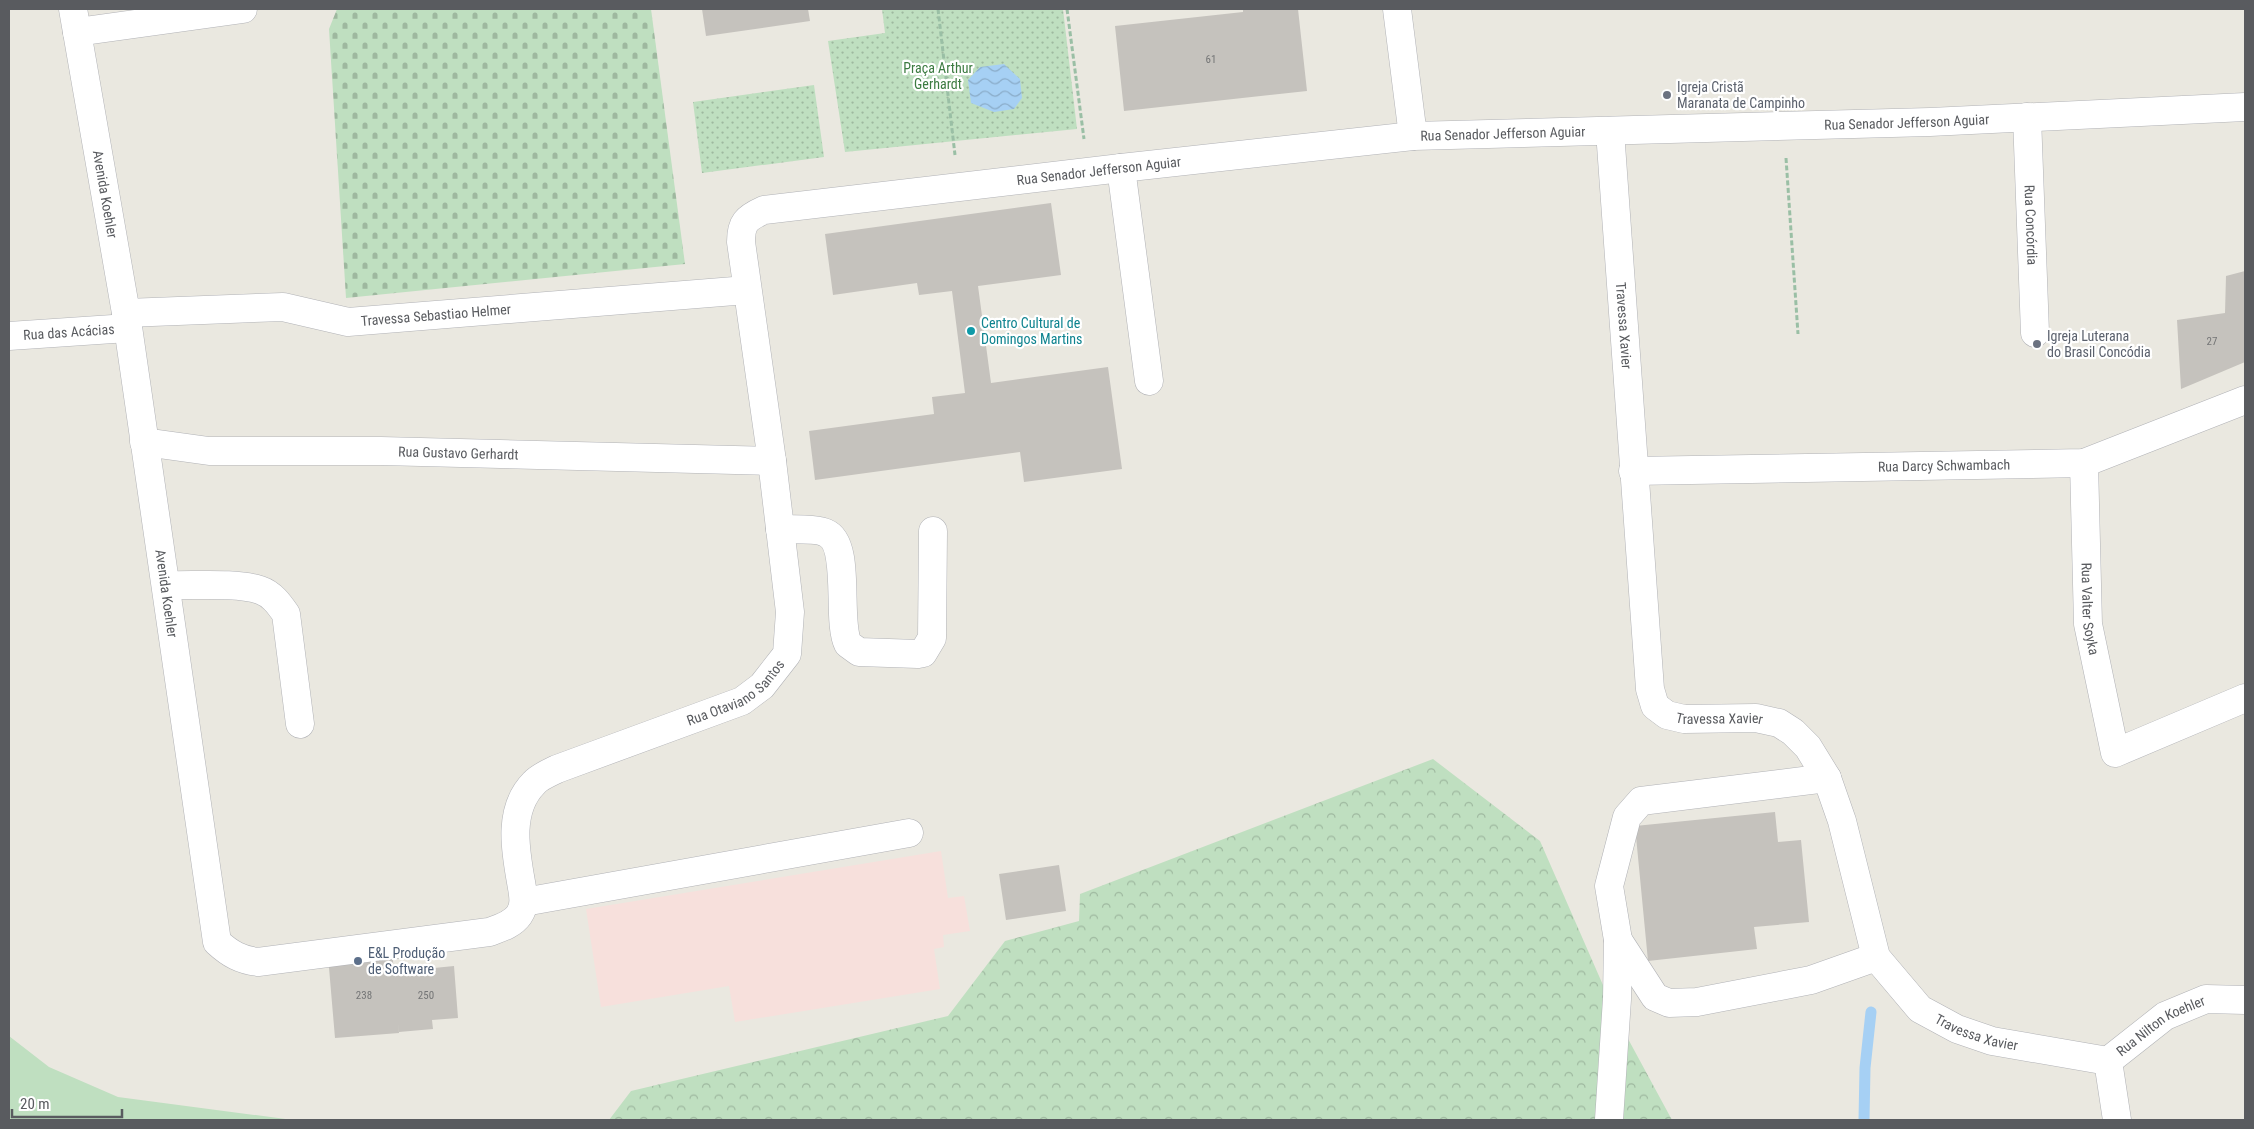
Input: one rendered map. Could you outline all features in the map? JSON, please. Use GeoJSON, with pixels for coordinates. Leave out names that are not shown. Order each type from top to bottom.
{"type":"FeatureCollection","features":[{"type":"Feature","properties":{"kind":"street"},"geometry":{"type":"LineString","coordinates":[[75,20],[243,9]]}},
{"type":"Feature","properties":{"kind":"street"},"geometry":{"type":"LineString","coordinates":[[1397,9],[1413,136]]}},
{"type":"Feature","properties":{"kind":"street","name":"Avenida Koehler"},"geometry":{"type":"LineString","coordinates":[[75,20],[127,321],[217,942],[230,953],[244,960],[258,962],[451,937],[489,932],[507,926],[519,915],[524,902]]}},
{"type":"Feature","properties":{"kind":"street","name":"Rua Senador Jefferson Aguiar"},"geometry":{"type":"LineString","coordinates":[[764,210],[1413,136],[1784,126],[2245,107]]}},
{"type":"Feature","properties":{"kind":"street","name":"Rua Concórdia"},"geometry":{"type":"LineString","coordinates":[[2027,117],[2035,333]]}},
{"type":"Feature","properties":{"kind":"street","name":"Travessa Xavier"},"geometry":{"type":"LineString","coordinates":[[1610,130],[1650,689],[1655,706],[1667,715],[1684,719],[1756,718],[1779,724],[1793,732],[1808,747],[1827,778],[1842,821],[1876,957],[1920,1009],[1957,1029],[1992,1041],[2108,1061]]}},
{"type":"Feature","properties":{"kind":"street"},"geometry":{"type":"LineString","coordinates":[[1121,168],[1149,381]]}},
{"type":"Feature","properties":{"kind":"street","name":"Rua Otaviano Santos"},"geometry":{"type":"LineString","coordinates":[[524,902],[517,863],[515,821],[524,796],[535,782],[557,769],[742,701],[762,686],[787,654],[790,612],[772,461],[747,290],[741,229],[752,215],[764,210]]}},
{"type":"Feature","properties":{"kind":"street","name":"Travessa Sebastiao Helmer"},"geometry":{"type":"LineString","coordinates":[[127,321],[282,307],[348,322],[747,290]]}},
{"type":"Feature","properties":{"kind":"street","name":"Rua das Acácias"},"geometry":{"type":"LineString","coordinates":[[9,336],[127,321]]}},
{"type":"Feature","properties":{"kind":"street","name":"Rua Darcy Schwambach"},"geometry":{"type":"LineString","coordinates":[[1633,471],[2084,463],[2245,400]]}},
{"type":"Feature","properties":{"kind":"street","name":"Rua Gustavo Gerhardt"},"geometry":{"type":"LineString","coordinates":[[144,442],[209,451],[381,451],[772,461]]}},
{"type":"Feature","properties":{"kind":"street","name":"Rua Valter Soyka"},"geometry":{"type":"LineString","coordinates":[[2084,463],[2088,624],[2115,753],[2245,698]]}},
{"type":"Feature","properties":{"kind":"street"},"geometry":{"type":"LineString","coordinates":[[780,529],[826,532],[833,538],[841,555],[843,614],[848,644],[859,652],[918,654],[924,653],[932,638],[933,531]]}},
{"type":"Feature","properties":{"kind":"street"},"geometry":{"type":"LineString","coordinates":[[166,585],[247,587],[262,590],[278,601],[286,614],[300,724]]}},
{"type":"Feature","properties":{"kind":"street"},"geometry":{"type":"LineString","coordinates":[[1609,1120],[1618,940],[1609,886],[1627,817],[1641,802],[1827,778]]}},
{"type":"Feature","properties":{"kind":"street"},"geometry":{"type":"LineString","coordinates":[[524,902],[909,833]]}},
{"type":"Feature","properties":{"kind":"street"},"geometry":{"type":"LineString","coordinates":[[1618,940],[1655,997],[1669,1003],[1697,1002],[1811,980],[1876,957]]}},
{"type":"Feature","properties":{"kind":"street","name":"Rua Nilton Koehler"},"geometry":{"type":"LineString","coordinates":[[2117,1120],[2108,1061],[2165,1016],[2206,998],[2245,1000]]}},
{"type":"Feature","properties":{"kind":"path"},"geometry":{"type":"LineString","coordinates":[[938,9],[959,188]]}},
{"type":"Feature","properties":{"kind":"path"},"geometry":{"type":"LineString","coordinates":[[1067,9],[1089,172]]}},
{"type":"Feature","properties":{"kind":"path"},"geometry":{"type":"LineString","coordinates":[[1784,126],[1798,334]]}},
{"type":"Feature","properties":{"kind":"shaded area"},"geometry":{"type":"Polygon","coordinates":[[[941,851],[948,898],[964,896],[970,931],[943,935],[944,947],[934,949],[940,989],[735,1022],[729,986],[601,1007],[586,909],[941,851]]]}},
{"type":"Feature","properties":{"kind":"green space"},"geometry":{"type":"Polygon","coordinates":[[[337,9],[651,9],[685,264],[346,298],[329,29],[337,9]]]}},
{"type":"Feature","properties":{"kind":"green space","name":"Praça Arthur Gerhardt"},"geometry":{"type":"Polygon","coordinates":[[[882,9],[1063,9],[1077,129],[845,152],[828,41],[885,33],[882,9]]]}},
{"type":"Feature","properties":{"kind":"green space"},"geometry":{"type":"Polygon","coordinates":[[[814,85],[824,157],[702,173],[693,102],[814,85]]]}},
{"type":"Feature","properties":{"kind":"green space"},"geometry":{"type":"Polygon","coordinates":[[[1433,759],[1540,841],[1620,1024],[1672,1120],[609,1120],[631,1091],[948,1016],[1005,941],[1079,921],[1080,894],[1433,759]]]}},
{"type":"Feature","properties":{"kind":"green space"},"geometry":{"type":"Polygon","coordinates":[[[9,1036],[49,1067],[118,1097],[293,1120],[9,1120],[9,1036]]]}},
{"type":"Feature","properties":{"kind":"water"},"geometry":{"type":"Polygon","coordinates":[[[1004,64],[1020,79],[1022,98],[1014,109],[994,112],[971,103],[968,80],[980,67],[1004,64]]]}},
{"type":"Feature","properties":{"kind":"building"},"geometry":{"type":"Polygon","coordinates":[[[702,9],[808,9],[810,21],[706,36],[702,9]]]}},
{"type":"Feature","properties":{"kind":"building"},"geometry":{"type":"Polygon","coordinates":[[[1243,9],[1298,9],[1307,91],[1124,111],[1115,26],[1243,12],[1243,9]]]}},
{"type":"Feature","properties":{"kind":"building","name":"Centro Cultural de Domingos Martins"},"geometry":{"type":"Polygon","coordinates":[[[1051,203],[1061,275],[978,286],[991,383],[1108,367],[1122,469],[1024,482],[1020,452],[815,480],[809,431],[934,414],[932,397],[965,393],[952,291],[919,295],[917,283],[833,295],[825,234],[1051,203]]]}},
{"type":"Feature","properties":{"kind":"building"},"geometry":{"type":"Polygon","coordinates":[[[2245,271],[2245,362],[2181,389],[2177,320],[2225,313],[2226,276],[2245,271]]]}},
{"type":"Feature","properties":{"kind":"building"},"geometry":{"type":"Polygon","coordinates":[[[1775,812],[1778,842],[1801,840],[1809,922],[1754,927],[1757,949],[1648,961],[1635,826],[1775,812]]]}},
{"type":"Feature","properties":{"kind":"building"},"geometry":{"type":"Polygon","coordinates":[[[1059,865],[1066,911],[1006,920],[999,874],[1059,865]]]}},
{"type":"Feature","properties":{"kind":"building"},"geometry":{"type":"Polygon","coordinates":[[[392,951],[394,972],[454,966],[458,1018],[432,1020],[433,1029],[399,1032],[398,1022],[399,1033],[335,1038],[328,956],[392,951]]]}},
{"type":"Feature","properties":{"kind":"waterway"},"geometry":{"type":"LineString","coordinates":[[1864,1120],[1865,1068],[1871,1012]]}},
{"type":"Feature","properties":{"kind":"place","name":"Igreja Cristã Maranata de Campinho"},"geometry":{"type":"Point","coordinates":[1667,95]}},
{"type":"Feature","properties":{"kind":"place","name":"Centro Cultural de Domingos Martins"},"geometry":{"type":"Point","coordinates":[971,331]}},
{"type":"Feature","properties":{"kind":"place","name":"Igreja Luterana do Brasil Concódia"},"geometry":{"type":"Point","coordinates":[2037,344]}},
{"type":"Feature","properties":{"kind":"place","name":"E&L Produção de Software"},"geometry":{"type":"Point","coordinates":[358,961]}}]}
